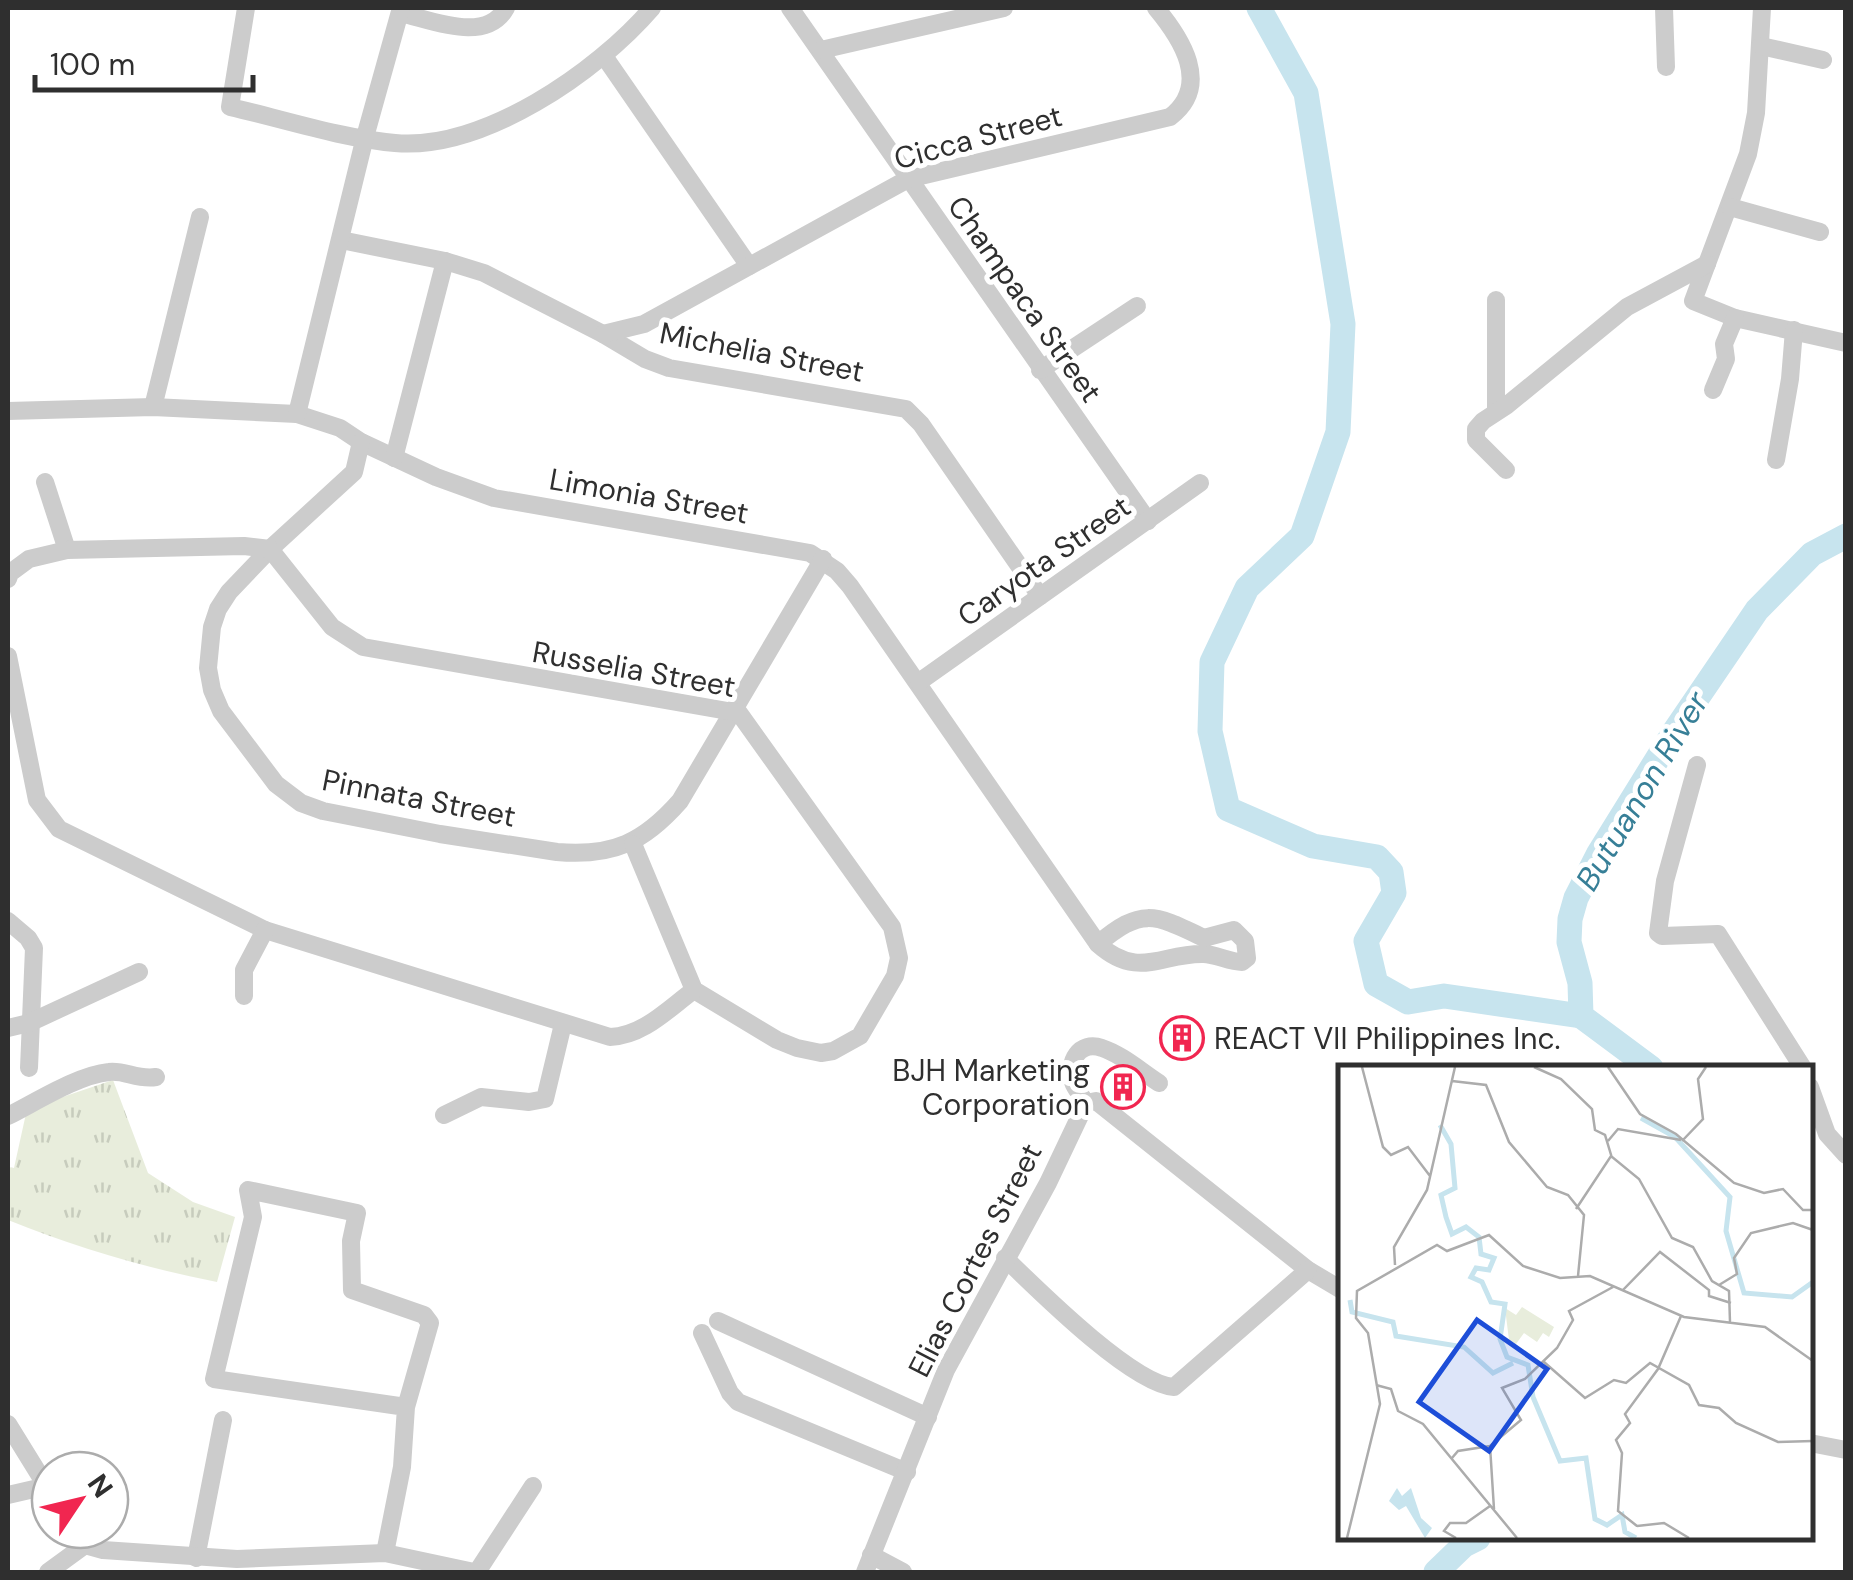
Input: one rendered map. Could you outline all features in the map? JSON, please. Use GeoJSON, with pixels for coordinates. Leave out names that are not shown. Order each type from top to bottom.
{"type":"FeatureCollection","features":[{"type":"Feature","properties":{"kind":"street"},"geometry":{"type":"LineString","coordinates":[[246,8],[230,106],[397,143],[431,141],[492,127],[604,56],[652,8]]}},
{"type":"Feature","properties":{"kind":"street"},"geometry":{"type":"LineString","coordinates":[[298,414],[365,138],[401,10],[472,29],[495,21],[506,8]]}},
{"type":"Feature","properties":{"kind":"street","name":"Champaca Street"},"geometry":{"type":"LineString","coordinates":[[790,8],[1148,521]]}},
{"type":"Feature","properties":{"kind":"street"},"geometry":{"type":"LineString","coordinates":[[820,50],[1004,8]]}},
{"type":"Feature","properties":{"kind":"street","name":"Cicca Street"},"geometry":{"type":"LineString","coordinates":[[602,334],[644,324],[908,179],[1170,116],[1184,106],[1190,89],[1187,51],[1156,8]]}},
{"type":"Feature","properties":{"kind":"street"},"geometry":{"type":"LineString","coordinates":[[1664,8],[1666,67]]}},
{"type":"Feature","properties":{"kind":"street"},"geometry":{"type":"LineString","coordinates":[[1762,8],[1756,113],[1748,154],[1693,301],[1735,318],[1846,343]]}},
{"type":"Feature","properties":{"kind":"street"},"geometry":{"type":"LineString","coordinates":[[1761,46],[1823,60]]}},
{"type":"Feature","properties":{"kind":"street"},"geometry":{"type":"LineString","coordinates":[[604,56],[749,266]]}},
{"type":"Feature","properties":{"kind":"street"},"geometry":{"type":"LineString","coordinates":[[1730,208],[1820,232]]}},
{"type":"Feature","properties":{"kind":"street"},"geometry":{"type":"LineString","coordinates":[[153,407],[200,217]]}},
{"type":"Feature","properties":{"kind":"street","name":"Michelia Street"},"geometry":{"type":"LineString","coordinates":[[341,240],[445,261],[496,278],[644,360],[669,368],[906,409],[921,424],[1040,596]]}},
{"type":"Feature","properties":{"kind":"street"},"geometry":{"type":"LineString","coordinates":[[394,458],[445,261]]}},
{"type":"Feature","properties":{"kind":"street"},"geometry":{"type":"LineString","coordinates":[[1506,470],[1476,440],[1476,430],[1627,307],[1707,264]]}},
{"type":"Feature","properties":{"kind":"street"},"geometry":{"type":"LineString","coordinates":[[1496,300],[1496,412]]}},
{"type":"Feature","properties":{"kind":"street"},"geometry":{"type":"LineString","coordinates":[[1040,370],[1137,306]]}},
{"type":"Feature","properties":{"kind":"street"},"geometry":{"type":"LineString","coordinates":[[1713,390],[1726,359],[1724,344],[1735,318]]}},
{"type":"Feature","properties":{"kind":"street"},"geometry":{"type":"LineString","coordinates":[[644,324],[644,360]]}},
{"type":"Feature","properties":{"kind":"street"},"geometry":{"type":"LineString","coordinates":[[1776,460],[1794,330]]}},
{"type":"Feature","properties":{"kind":"street","name":"Limonia Street"},"geometry":{"type":"LineString","coordinates":[[8,411],[153,407],[298,414],[340,428],[394,458],[494,498],[794,548],[823,560],[850,586],[919,682],[1098,944]]}},
{"type":"Feature","properties":{"kind":"street","name":"Pinnata Street"},"geometry":{"type":"LineString","coordinates":[[362,442],[354,472],[229,592],[212,627],[208,668],[221,711],[286,795],[323,811],[557,852],[586,855],[633,844],[680,801],[823,560]]}},
{"type":"Feature","properties":{"kind":"street"},"geometry":{"type":"LineString","coordinates":[[45,482],[67,550]]}},
{"type":"Feature","properties":{"kind":"street","name":"Caryota Street"},"geometry":{"type":"LineString","coordinates":[[919,682],[1200,483]]}},
{"type":"Feature","properties":{"kind":"street"},"geometry":{"type":"LineString","coordinates":[[8,579],[10,573],[29,560],[67,550],[244,546],[270,549]]}},
{"type":"Feature","properties":{"kind":"street","name":"Russelia Street"},"geometry":{"type":"LineString","coordinates":[[270,549],[332,627],[364,648],[744,716],[892,927],[898,958],[895,976],[860,1036],[846,1046],[821,1053],[778,1040],[694,990]]}},
{"type":"Feature","properties":{"kind":"street"},"geometry":{"type":"LineString","coordinates":[[8,656],[37,800],[59,829],[265,930],[610,1036],[626,1036],[694,990],[633,844]]}},
{"type":"Feature","properties":{"kind":"street"},"geometry":{"type":"LineString","coordinates":[[1697,765],[1665,881],[1658,933],[1718,934],[1800,1065]]}},
{"type":"Feature","properties":{"kind":"street"},"geometry":{"type":"LineString","coordinates":[[1144,916],[1204,946],[1163,962],[1134,962],[1112,956],[1098,944],[1129,920],[1144,916]]}},
{"type":"Feature","properties":{"kind":"street"},"geometry":{"type":"LineString","coordinates":[[8,920],[34,948],[29,1068]]}},
{"type":"Feature","properties":{"kind":"street"},"geometry":{"type":"LineString","coordinates":[[244,996],[244,970],[265,930]]}},
{"type":"Feature","properties":{"kind":"street"},"geometry":{"type":"LineString","coordinates":[[8,1028],[29,1023],[139,972]]}},
{"type":"Feature","properties":{"kind":"street"},"geometry":{"type":"LineString","coordinates":[[444,1115],[481,1096],[530,1102],[545,1099],[562,1024]]}},
{"type":"Feature","properties":{"kind":"street"},"geometry":{"type":"LineString","coordinates":[[1158,1082],[1102,1048],[1090,1046],[1079,1050],[1072,1060],[1074,1085],[1086,1103],[1096,1102],[1308,1270],[1338,1288]]}},
{"type":"Feature","properties":{"kind":"street"},"geometry":{"type":"LineString","coordinates":[[8,1116],[65,1087],[109,1072],[134,1078],[156,1077]]}},
{"type":"Feature","properties":{"kind":"street"},"geometry":{"type":"LineString","coordinates":[[1813,1095],[1827,1134],[1846,1155]]}},
{"type":"Feature","properties":{"kind":"street","name":"Elias Cortes Street"},"geometry":{"type":"LineString","coordinates":[[868,1564],[946,1370],[1048,1183],[1086,1103]]}},
{"type":"Feature","properties":{"kind":"street"},"geometry":{"type":"LineString","coordinates":[[386,1553],[402,1468],[406,1407],[430,1323],[424,1315],[352,1290],[351,1241],[357,1213],[248,1190],[252,1218],[214,1379],[406,1407]]}},
{"type":"Feature","properties":{"kind":"street"},"geometry":{"type":"LineString","coordinates":[[1005,1258],[1110,1351],[1161,1386],[1174,1386],[1308,1270]]}},
{"type":"Feature","properties":{"kind":"street"},"geometry":{"type":"LineString","coordinates":[[718,1321],[928,1417]]}},
{"type":"Feature","properties":{"kind":"street"},"geometry":{"type":"LineString","coordinates":[[702,1332],[738,1402],[907,1472]]}},
{"type":"Feature","properties":{"kind":"street"},"geometry":{"type":"LineString","coordinates":[[196,1558],[222,1420]]}},
{"type":"Feature","properties":{"kind":"street"},"geometry":{"type":"LineString","coordinates":[[8,1424],[30,1460]]}},
{"type":"Feature","properties":{"kind":"street"},"geometry":{"type":"LineString","coordinates":[[1813,1444],[1846,1450]]}},
{"type":"Feature","properties":{"kind":"street"},"geometry":{"type":"LineString","coordinates":[[103,1550],[237,1560],[386,1553],[476,1572],[533,1486]]}},
{"type":"Feature","properties":{"kind":"street"},"geometry":{"type":"LineString","coordinates":[[48,1572],[78,1550]]}},
{"type":"Feature","properties":{"kind":"street"},"geometry":{"type":"LineString","coordinates":[[868,1564],[903,1572]]}},
{"type":"Feature","properties":{"kind":"green space"},"geometry":{"type":"Polygon","coordinates":[[[113,1080],[148,1173],[193,1202],[235,1217],[217,1282],[111,1256],[8,1220],[8,1167],[14,1168],[27,1109],[113,1080]]]}},
{"type":"Feature","properties":{"kind":"waterway"},"geometry":{"type":"LineString","coordinates":[[1259,8],[1306,93],[1343,324],[1338,432],[1302,536],[1247,588],[1212,662],[1210,731],[1228,809],[1313,846],[1377,857],[1391,872],[1394,893],[1366,941],[1376,984],[1408,1002],[1444,996],[1581,1016]]}},
{"type":"Feature","properties":{"kind":"waterway","name":"Butuanon River"},"geometry":{"type":"LineString","coordinates":[[1647,1065],[1581,1016],[1580,983],[1569,942],[1576,898],[1599,853],[1674,732],[1757,610],[1812,554],[1846,536]]}},
{"type":"Feature","properties":{"kind":"waterway","name":"Butuanon River"},"geometry":{"type":"LineString","coordinates":[[1436,1572],[1474,1540]]}},
{"type":"Feature","properties":{"kind":"place","name":"REACT VII Philippines Inc."},"geometry":{"type":"Point","coordinates":[1182,1038]}},
{"type":"Feature","properties":{"kind":"place","name":"BJH Marketing Corporation"},"geometry":{"type":"Point","coordinates":[1123,1087]}}]}
